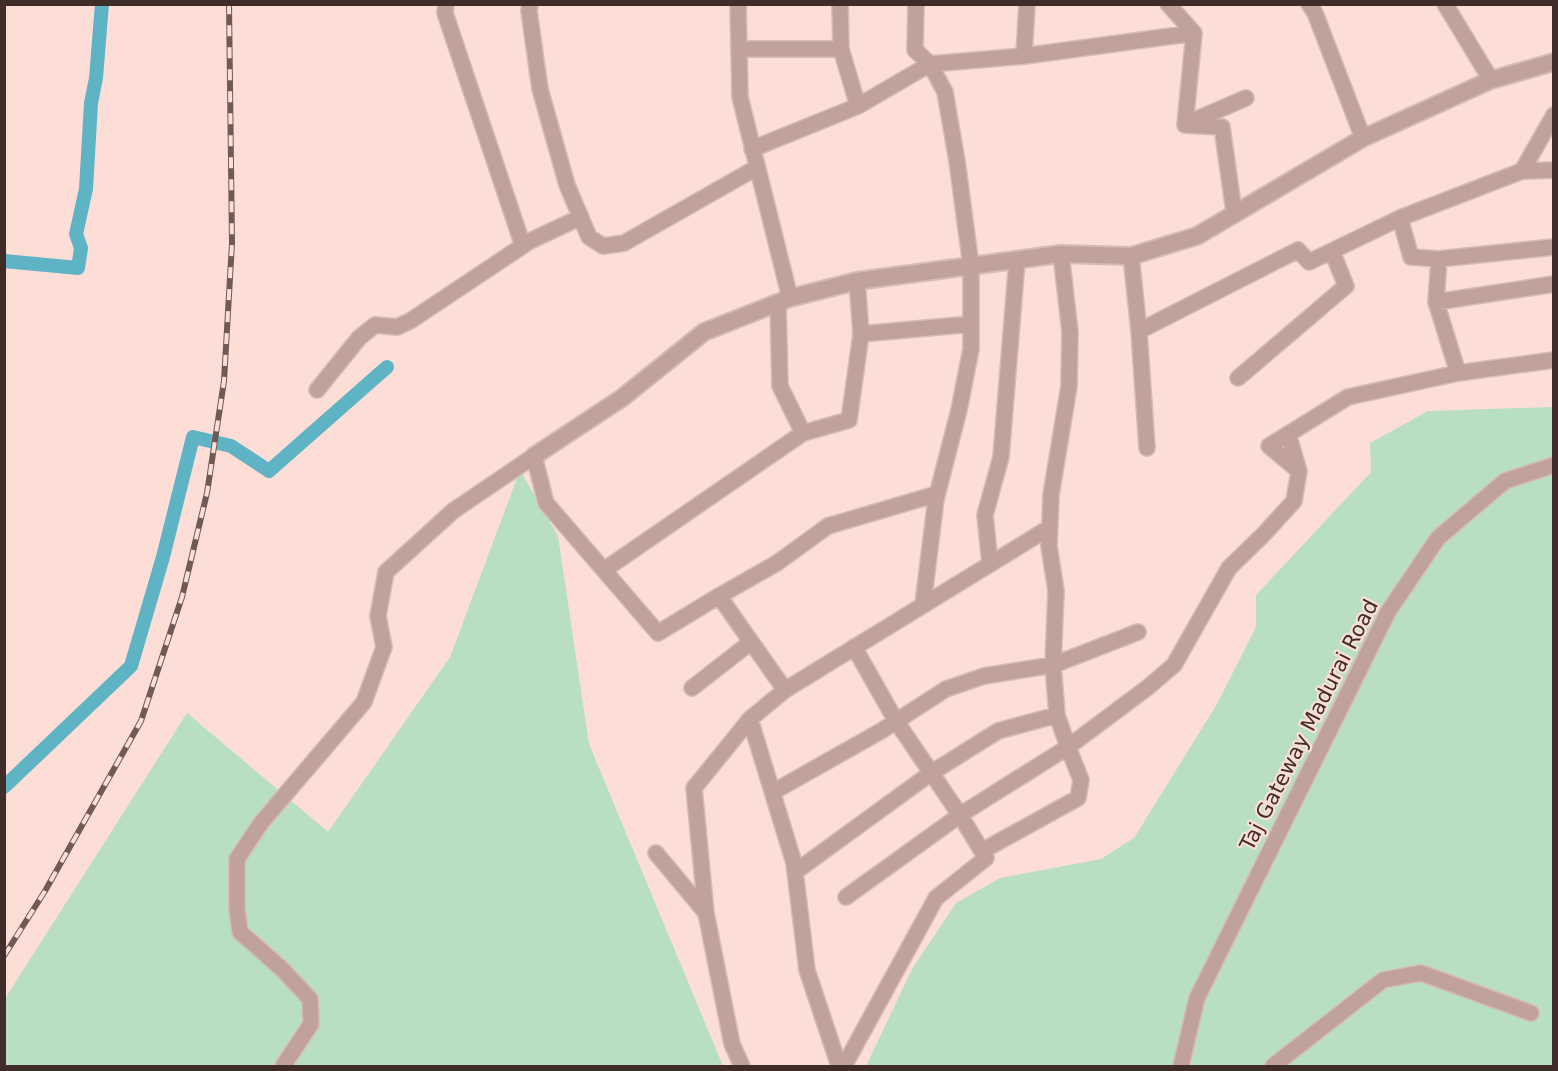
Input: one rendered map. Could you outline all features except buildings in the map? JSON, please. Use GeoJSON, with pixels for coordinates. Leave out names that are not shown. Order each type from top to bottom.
{"type":"FeatureCollection","features":[{"type":"Feature","properties":{"kind":"street"},"geometry":{"type":"LineString","coordinates":[[446,4],[445,13],[523,246]]}},
{"type":"Feature","properties":{"kind":"street"},"geometry":{"type":"LineString","coordinates":[[530,4],[529,11],[540,89],[567,185],[589,237],[603,246],[624,243],[756,168]]}},
{"type":"Feature","properties":{"kind":"street"},"geometry":{"type":"LineString","coordinates":[[738,4],[740,97],[784,301],[780,386],[803,433]]}},
{"type":"Feature","properties":{"kind":"street"},"geometry":{"type":"LineString","coordinates":[[840,4],[841,49],[858,106]]}},
{"type":"Feature","properties":{"kind":"street"},"geometry":{"type":"LineString","coordinates":[[916,4],[915,50],[930,64],[945,92],[957,161],[970,266],[971,324],[971,349],[937,494],[923,604]]}},
{"type":"Feature","properties":{"kind":"street"},"geometry":{"type":"LineString","coordinates":[[1024,56],[1027,4]]}},
{"type":"Feature","properties":{"kind":"street"},"geometry":{"type":"LineString","coordinates":[[1168,4],[1194,33],[1185,125]]}},
{"type":"Feature","properties":{"kind":"street"},"geometry":{"type":"LineString","coordinates":[[1309,4],[1315,13],[1363,138]]}},
{"type":"Feature","properties":{"kind":"street"},"geometry":{"type":"LineString","coordinates":[[1445,4],[1491,80]]}},
{"type":"Feature","properties":{"kind":"street"},"geometry":{"type":"LineString","coordinates":[[752,149],[858,106],[930,64],[1024,56],[1194,33]]}},
{"type":"Feature","properties":{"kind":"street"},"geometry":{"type":"LineString","coordinates":[[739,48],[841,49]]}},
{"type":"Feature","properties":{"kind":"street"},"geometry":{"type":"LineString","coordinates":[[283,1066],[311,1024],[310,999],[282,969],[240,932],[237,909],[237,859],[261,823],[364,702],[384,647],[378,616],[386,572],[453,511],[622,398],[704,332],[784,301],[857,281],[1062,254],[1131,256],[1197,236],[1234,212],[1363,138],[1491,80],[1554,62]]}},
{"type":"Feature","properties":{"kind":"street"},"geometry":{"type":"LineString","coordinates":[[1185,125],[1246,98]]}},
{"type":"Feature","properties":{"kind":"street"},"geometry":{"type":"LineString","coordinates":[[1522,171],[1554,115]]}},
{"type":"Feature","properties":{"kind":"street"},"geometry":{"type":"LineString","coordinates":[[1185,125],[1222,127],[1234,212]]}},
{"type":"Feature","properties":{"kind":"street"},"geometry":{"type":"LineString","coordinates":[[1139,330],[1298,250],[1310,262],[1400,218],[1522,171],[1554,170]]}},
{"type":"Feature","properties":{"kind":"street"},"geometry":{"type":"LineString","coordinates":[[317,390],[367,330],[375,325],[397,327],[410,321],[523,246],[581,218]]}},
{"type":"Feature","properties":{"kind":"street"},"geometry":{"type":"LineString","coordinates":[[1400,218],[1411,257],[1439,259],[1553,247],[1554,252]]}},
{"type":"Feature","properties":{"kind":"street"},"geometry":{"type":"LineString","coordinates":[[1238,378],[1347,286],[1332,251]]}},
{"type":"Feature","properties":{"kind":"street"},"geometry":{"type":"LineString","coordinates":[[982,851],[1078,798],[1081,780],[1057,715],[1053,665],[1056,591],[1049,546],[1049,528],[1051,495],[1069,387],[1070,332],[1062,254]]}},
{"type":"Feature","properties":{"kind":"street"},"geometry":{"type":"LineString","coordinates":[[1131,256],[1139,330],[1147,448]]}},
{"type":"Feature","properties":{"kind":"street"},"geometry":{"type":"LineString","coordinates":[[1439,259],[1436,302],[1458,374]]}},
{"type":"Feature","properties":{"kind":"street"},"geometry":{"type":"LineString","coordinates":[[990,564],[985,515],[1001,457],[1017,260]]}},
{"type":"Feature","properties":{"kind":"street"},"geometry":{"type":"LineString","coordinates":[[604,570],[803,433],[849,420],[861,334],[857,281]]}},
{"type":"Feature","properties":{"kind":"street"},"geometry":{"type":"LineString","coordinates":[[1436,302],[1554,284]]}},
{"type":"Feature","properties":{"kind":"street"},"geometry":{"type":"LineString","coordinates":[[861,334],[971,324]]}},
{"type":"Feature","properties":{"kind":"street"},"geometry":{"type":"LineString","coordinates":[[1299,471],[1269,446],[1348,397],[1458,374],[1554,360]]}},
{"type":"Feature","properties":{"kind":"street"},"geometry":{"type":"LineString","coordinates":[[846,897],[960,815],[1068,747],[1148,688],[1174,665],[1229,568],[1294,501],[1299,471],[1288,434]]}},
{"type":"Feature","properties":{"kind":"street"},"geometry":{"type":"LineString","coordinates":[[534,456],[546,503],[658,633],[777,563],[828,526],[937,494]]}},
{"type":"Feature","properties":{"kind":"street","name":"Taj Gateway Madurai Road"},"geometry":{"type":"LineString","coordinates":[[1181,1066],[1197,998],[1388,612],[1438,538],[1505,481],[1554,465]]}},
{"type":"Feature","properties":{"kind":"street"},"geometry":{"type":"LineString","coordinates":[[742,1066],[732,1044],[706,913],[694,788],[750,719],[785,690],[1049,528]]}},
{"type":"Feature","properties":{"kind":"street"},"geometry":{"type":"LineString","coordinates":[[719,596],[785,690]]}},
{"type":"Feature","properties":{"kind":"street"},"geometry":{"type":"LineString","coordinates":[[773,792],[896,721],[946,689],[984,676],[1053,665],[1138,632]]}},
{"type":"Feature","properties":{"kind":"street"},"geometry":{"type":"LineString","coordinates":[[692,687],[751,642]]}},
{"type":"Feature","properties":{"kind":"street"},"geometry":{"type":"LineString","coordinates":[[844,1066],[936,898],[986,858],[960,815],[896,721],[854,647]]}},
{"type":"Feature","properties":{"kind":"street"},"geometry":{"type":"LineString","coordinates":[[795,872],[931,772],[998,731],[1057,715]]}},
{"type":"Feature","properties":{"kind":"street"},"geometry":{"type":"LineString","coordinates":[[750,719],[794,862],[807,969],[839,1066]]}},
{"type":"Feature","properties":{"kind":"street"},"geometry":{"type":"LineString","coordinates":[[656,853],[706,913]]}},
{"type":"Feature","properties":{"kind":"street"},"geometry":{"type":"LineString","coordinates":[[1273,1066],[1383,980],[1422,973],[1531,1013]]}},
{"type":"Feature","properties":{"kind":"green space"},"geometry":{"type":"Polygon","coordinates":[[[1553,407],[1553,1066],[866,1066],[912,969],[956,903],[1000,878],[1101,859],[1134,838],[1217,704],[1256,627],[1256,595],[1371,472],[1370,443],[1428,411],[1553,407]]]}},
{"type":"Feature","properties":{"kind":"green space"},"geometry":{"type":"Polygon","coordinates":[[[520,470],[558,536],[589,744],[723,1066],[5,1066],[4,1000],[187,713],[328,832],[450,657],[520,470]]]}},
{"type":"Feature","properties":{"kind":"waterway"},"geometry":{"type":"LineString","coordinates":[[4,261],[78,268],[81,248],[76,234],[86,189],[91,103],[96,78],[102,4]]}},
{"type":"Feature","properties":{"kind":"waterway"},"geometry":{"type":"LineString","coordinates":[[4,787],[131,666],[163,557],[193,437],[231,446],[269,471],[387,367]]}},
{"type":"Feature","properties":{"kind":"railway"},"geometry":{"type":"LineString","coordinates":[[4,956],[45,891],[141,721],[182,597],[207,493],[224,381],[232,243],[229,4]]}}]}
